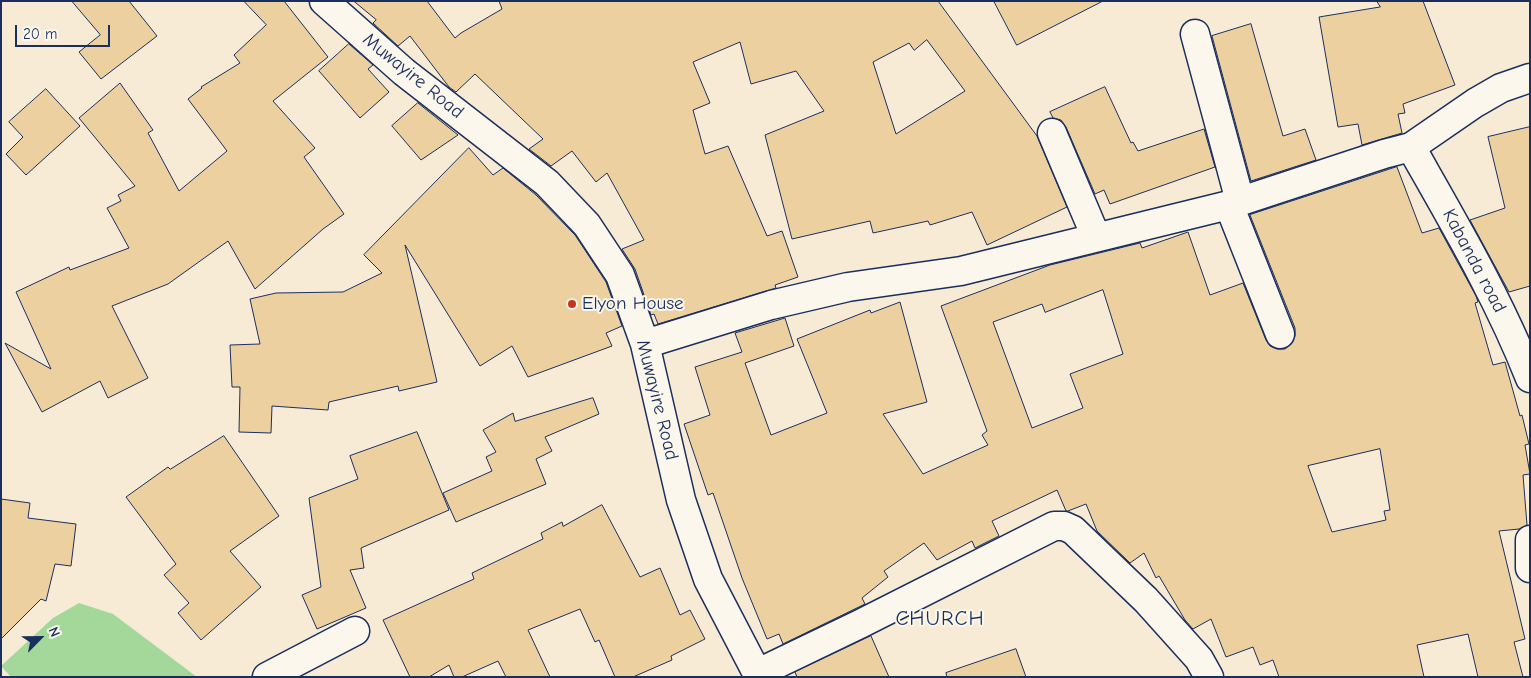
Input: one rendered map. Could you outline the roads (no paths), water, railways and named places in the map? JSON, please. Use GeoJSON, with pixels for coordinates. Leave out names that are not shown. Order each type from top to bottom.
{"type":"FeatureCollection","features":[{"type":"Feature","properties":{"kind":"street","name":"Muwayire Road"},"geometry":{"type":"LineString","coordinates":[[336,6],[404,72],[547,183],[587,225],[620,275],[645,344],[684,509],[708,579],[759,675]]}},
{"type":"Feature","properties":{"kind":"street"},"geometry":{"type":"LineString","coordinates":[[1194,34],[1234,203],[1280,334]]}},
{"type":"Feature","properties":{"kind":"street"},"geometry":{"type":"LineString","coordinates":[[645,344],[771,305],[848,287],[962,271],[1234,203],[1411,147],[1501,88],[1530,78]]}},
{"type":"Feature","properties":{"kind":"street"},"geometry":{"type":"LineString","coordinates":[[1052,133],[1096,236]]}},
{"type":"Feature","properties":{"kind":"street","name":"Kabanda road"},"geometry":{"type":"LineString","coordinates":[[1411,147],[1488,287],[1512,334],[1530,378]]}},
{"type":"Feature","properties":{"kind":"street"},"geometry":{"type":"LineString","coordinates":[[759,675],[1054,526],[1064,526],[1073,530],[1146,600],[1199,659],[1210,677]]}},
{"type":"Feature","properties":{"kind":"street"},"geometry":{"type":"LineString","coordinates":[[1530,540],[1530,568]]}},
{"type":"Feature","properties":{"kind":"street"},"geometry":{"type":"LineString","coordinates":[[267,677],[355,631]]}},
{"type":"Feature","properties":{"kind":"place","name":"Elyon House"},"geometry":{"type":"Point","coordinates":[572,304]}},
{"type":"Feature","properties":{"kind":"district","name":"CHURCH"},"geometry":{"type":"Point","coordinates":[940,619]}}]}
